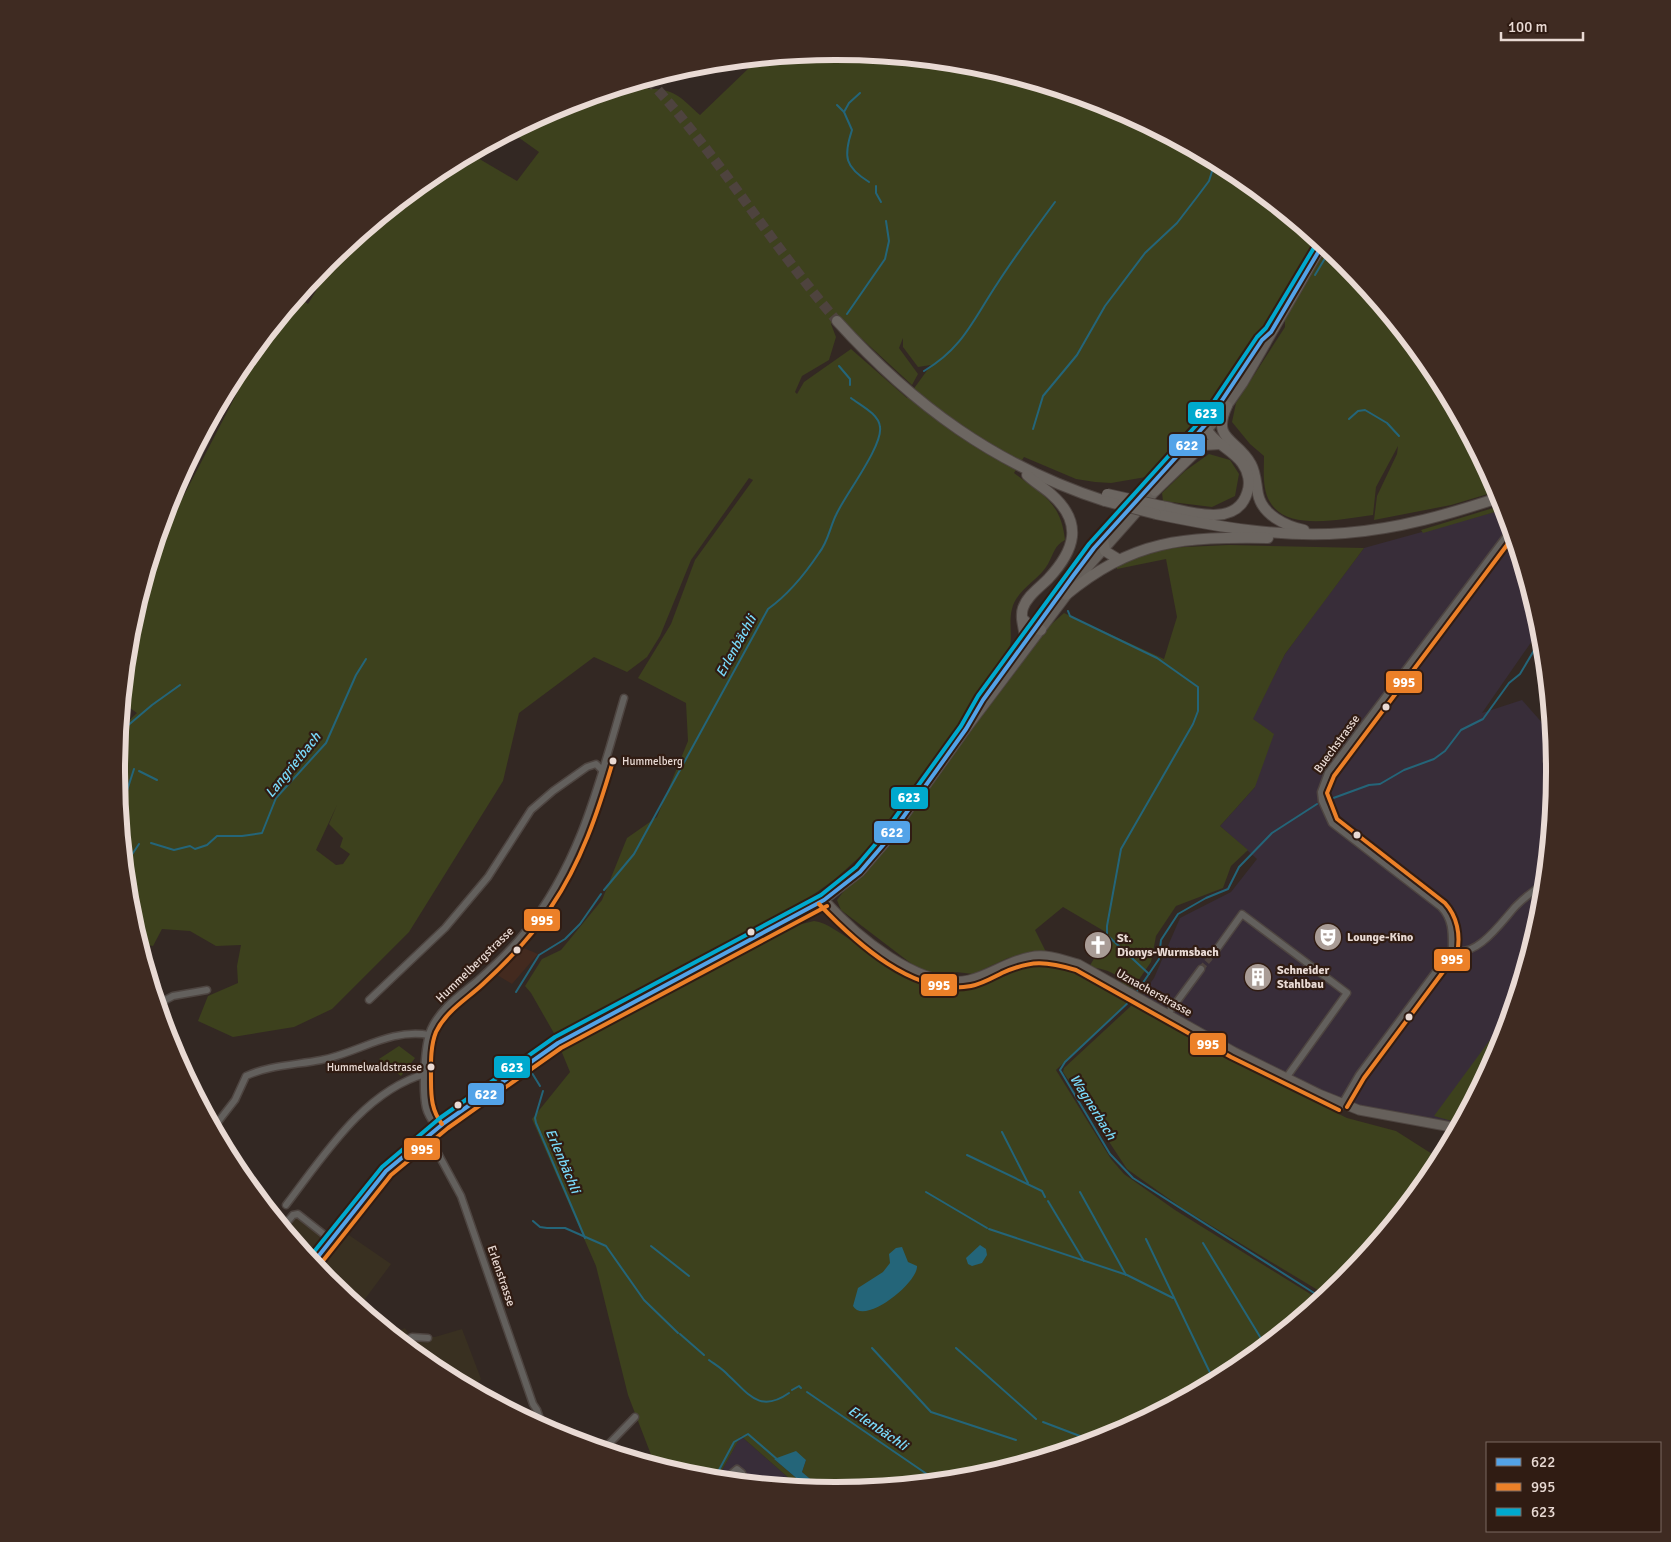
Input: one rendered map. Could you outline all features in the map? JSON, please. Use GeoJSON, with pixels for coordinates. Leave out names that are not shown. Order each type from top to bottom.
{"type":"FeatureCollection","features":[{"type":"Feature","properties":{"kind":"highway"},"geometry":{"type":"LineString","coordinates":[[837,321],[885,371],[924,404],[979,444],[1018,466],[1066,488],[1236,529],[1311,534],[1331,534],[1398,525],[1492,499]]}},
{"type":"Feature","properties":{"kind":"highway"},"geometry":{"type":"LineString","coordinates":[[1158,510],[1212,516],[1222,515],[1237,508],[1248,492],[1248,476],[1242,462],[1226,443],[1220,426],[1227,406]]}},
{"type":"Feature","properties":{"kind":"highway"},"geometry":{"type":"LineString","coordinates":[[1206,428],[1250,462],[1256,478],[1258,498],[1268,513],[1292,527],[1331,534]]}},
{"type":"Feature","properties":{"kind":"highway"},"geometry":{"type":"LineString","coordinates":[[1156,490],[1204,445],[1226,443]]}},
{"type":"Feature","properties":{"kind":"highway"},"geometry":{"type":"LineString","coordinates":[[1018,466],[1059,503],[1070,520],[1073,532],[1072,541],[1066,556],[1055,572],[1028,599],[1023,608],[1022,617],[1025,642]]}},
{"type":"Feature","properties":{"kind":"highway"},"geometry":{"type":"LineString","coordinates":[[1066,595],[1096,571],[1118,559],[1148,548],[1188,540],[1297,539],[1311,534]]}},
{"type":"Feature","properties":{"kind":"highway"},"geometry":{"type":"LineString","coordinates":[[1104,543],[1108,554],[1118,559]]}},
{"type":"Feature","properties":{"kind":"highway"},"geometry":{"type":"LineString","coordinates":[[1022,617],[1038,630]]}},
{"type":"Feature","properties":{"kind":"main road"},"geometry":{"type":"LineString","coordinates":[[966,729],[978,708],[1025,642],[1038,630],[1066,595],[1104,543],[1227,406],[1266,344],[1271,332],[1319,250]]}},
{"type":"Feature","properties":{"kind":"main road"},"geometry":{"type":"LineString","coordinates":[[317,1257],[386,1171],[428,1134],[577,1031],[824,900],[870,862],[1038,630],[1083,562],[1156,490],[1206,428],[1262,340],[1271,332]]}},
{"type":"Feature","properties":{"kind":"main road","name":"Uznacherstrasse"},"geometry":{"type":"LineString","coordinates":[[824,900],[865,938],[906,966],[931,978],[956,981],[969,980],[1030,957],[1044,956],[1078,964],[1167,1015],[1286,1078],[1342,1104],[1380,1114],[1451,1127]]}},
{"type":"Feature","properties":{"kind":"street","name":"Buechstrasse"},"geometry":{"type":"LineString","coordinates":[[1452,950],[1452,926],[1442,907],[1337,828],[1326,812],[1321,792],[1328,773],[1507,536]]}},
{"type":"Feature","properties":{"kind":"street","name":"Hummelbergstrasse"},"geometry":{"type":"LineString","coordinates":[[437,1128],[426,1109],[425,1074],[428,1035],[441,1013],[514,945],[550,898],[574,854],[589,817],[624,698]]}},
{"type":"Feature","properties":{"kind":"street"},"geometry":{"type":"LineString","coordinates":[[369,1000],[445,928],[488,877],[531,810],[586,767],[596,764],[602,770]]}},
{"type":"Feature","properties":{"kind":"street"},"geometry":{"type":"LineString","coordinates":[[1342,1104],[1359,1074],[1452,950],[1463,952],[1478,944],[1496,929],[1521,902],[1536,890]]}},
{"type":"Feature","properties":{"kind":"street"},"geometry":{"type":"LineString","coordinates":[[1214,953],[1242,914],[1347,993],[1286,1078]]}},
{"type":"Feature","properties":{"kind":"street"},"geometry":{"type":"LineString","coordinates":[[1167,1015],[1201,969]]}},
{"type":"Feature","properties":{"kind":"street"},"geometry":{"type":"LineString","coordinates":[[163,1001],[168,998],[207,990]]}},
{"type":"Feature","properties":{"kind":"street"},"geometry":{"type":"LineString","coordinates":[[218,1122],[235,1100],[246,1076],[277,1066],[328,1058],[399,1034],[417,1033],[428,1035]]}},
{"type":"Feature","properties":{"kind":"street"},"geometry":{"type":"LineString","coordinates":[[286,1205],[329,1150],[366,1108],[406,1079],[425,1074]]}},
{"type":"Feature","properties":{"kind":"street","name":"Erlenstrasse"},"geometry":{"type":"LineString","coordinates":[[428,1134],[461,1196],[532,1404],[538,1410],[540,1418]]}},
{"type":"Feature","properties":{"kind":"street"},"geometry":{"type":"LineString","coordinates":[[287,1223],[293,1215],[298,1214],[331,1240]]}},
{"type":"Feature","properties":{"kind":"street"},"geometry":{"type":"LineString","coordinates":[[408,1339],[412,1337],[428,1338]]}},
{"type":"Feature","properties":{"kind":"street"},"geometry":{"type":"LineString","coordinates":[[608,1444],[635,1417]]}},
{"type":"Feature","properties":{"kind":"street"},"geometry":{"type":"LineString","coordinates":[[730,1474],[736,1469],[742,1473],[743,1476]]}},
{"type":"Feature","properties":{"kind":"shaded area"},"geometry":{"type":"Polygon","coordinates":[[[1497,511],[1509,542],[1534,638],[1482,713],[1522,700],[1545,726],[1545,818],[1533,910],[1509,1000],[1473,1085],[1451,1127],[1380,1114],[1286,1078],[1141,996],[1154,978],[1180,918],[1231,892],[1257,859],[1220,826],[1255,787],[1252,719],[1285,654],[1364,548],[1497,511]]]}},
{"type":"Feature","properties":{"kind":"shaded area"},"geometry":{"type":"Polygon","coordinates":[[[519,946],[538,954],[512,984],[497,975],[501,971],[499,967],[519,946]]]}},
{"type":"Feature","properties":{"kind":"shaded area"},"geometry":{"type":"Polygon","coordinates":[[[296,1214],[331,1240],[317,1257],[287,1223],[296,1214]]]}},
{"type":"Feature","properties":{"kind":"shaded area"},"geometry":{"type":"Polygon","coordinates":[[[343,1231],[391,1264],[363,1302],[321,1261],[343,1231]]]}},
{"type":"Feature","properties":{"kind":"shaded area"},"geometry":{"type":"Polygon","coordinates":[[[405,1328],[409,1335],[435,1337],[462,1329],[481,1379],[476,1385],[440,1362],[398,1331],[405,1328]]]}},
{"type":"Feature","properties":{"kind":"shaded area"},"geometry":{"type":"Polygon","coordinates":[[[741,1436],[791,1480],[743,1476],[721,1472],[741,1436]]]}},
{"type":"Feature","properties":{"kind":"green space"},"geometry":{"type":"Polygon","coordinates":[[[836,60],[882,62],[928,66],[1020,84],[1108,114],[1150,133],[1191,155],[1231,180],[1268,207],[1315,247],[1224,387],[1146,477],[1111,483],[1076,479],[1024,457],[1014,473],[1048,500],[1059,516],[1065,540],[1056,547],[1044,570],[1014,602],[1011,615],[1011,642],[1008,654],[938,756],[865,852],[834,880],[807,899],[555,1035],[525,986],[542,959],[561,950],[602,900],[627,838],[657,817],[688,741],[686,703],[638,678],[671,624],[695,560],[753,480],[749,478],[691,560],[660,636],[647,657],[627,672],[594,657],[519,713],[503,781],[409,932],[332,1009],[294,1027],[233,1037],[198,1021],[208,996],[238,983],[237,966],[241,945],[216,946],[190,931],[162,929],[153,946],[146,945],[138,910],[126,818],[124,771],[126,724],[137,713],[128,707],[131,678],[138,632],[162,542],[169,524],[246,374],[271,338],[301,302],[303,300],[308,304],[324,278],[367,236],[440,180],[476,157],[517,181],[539,152],[516,136],[521,133],[563,114],[645,86],[649,89],[665,90],[678,96],[700,115],[751,65],[789,62],[836,60]],[[837,316],[831,324],[836,337],[829,360],[802,376],[795,392],[797,394],[804,382],[851,349],[907,398],[931,365],[918,367],[903,347],[903,338],[899,348],[918,374],[912,385],[837,316]],[[337,805],[316,850],[336,865],[343,864],[350,854],[340,847],[343,838],[329,824],[337,805]]]}},
{"type":"Feature","properties":{"kind":"green space"},"geometry":{"type":"Polygon","coordinates":[[[1323,254],[1370,302],[1400,338],[1427,376],[1473,457],[1490,494],[1451,505],[1374,520],[1377,496],[1397,454],[1398,446],[1376,487],[1373,515],[1303,521],[1290,518],[1278,512],[1267,497],[1264,456],[1250,444],[1232,422],[1236,403],[1285,327],[1285,319],[1289,309],[1323,254]]]}},
{"type":"Feature","properties":{"kind":"green space"},"geometry":{"type":"Polygon","coordinates":[[[1209,454],[1230,460],[1239,474],[1235,496],[1212,507],[1163,501],[1162,493],[1185,471],[1209,454]]]}},
{"type":"Feature","properties":{"kind":"green space"},"geometry":{"type":"Polygon","coordinates":[[[1495,507],[1497,511],[1423,533],[1421,530],[1495,507]]]}},
{"type":"Feature","properties":{"kind":"green space"},"geometry":{"type":"Polygon","coordinates":[[[1229,545],[1364,548],[1285,654],[1253,719],[1274,734],[1255,787],[1220,826],[1248,850],[1231,866],[1223,888],[1176,906],[1156,936],[1151,962],[1131,991],[1114,974],[1089,967],[1109,934],[1063,907],[1035,930],[1046,952],[1008,958],[973,974],[956,972],[952,977],[921,971],[841,910],[837,900],[1046,629],[1064,613],[1164,659],[1177,617],[1166,559],[1117,569],[1116,564],[1164,548],[1229,545]]]}},
{"type":"Feature","properties":{"kind":"green space"},"geometry":{"type":"Polygon","coordinates":[[[814,921],[819,922],[829,926],[893,966],[927,982],[954,985],[969,983],[1025,963],[1040,961],[1056,962],[1066,964],[1085,973],[1130,1000],[1056,1070],[1111,1159],[1124,1174],[1175,1210],[1314,1296],[1268,1335],[1231,1362],[1191,1387],[1150,1409],[1108,1428],[1020,1458],[928,1476],[836,1482],[813,1481],[802,1472],[806,1460],[774,1459],[799,1480],[791,1480],[741,1436],[721,1472],[652,1458],[628,1395],[596,1266],[532,1119],[570,1072],[558,1043],[759,939],[765,939],[789,927],[814,921]]]}},
{"type":"Feature","properties":{"kind":"green space"},"geometry":{"type":"Polygon","coordinates":[[[1132,1005],[1225,1058],[1347,1118],[1396,1131],[1434,1155],[1400,1204],[1370,1240],[1320,1291],[1182,1208],[1127,1169],[1063,1072],[1064,1068],[1132,1005]]]}},
{"type":"Feature","properties":{"kind":"green space"},"geometry":{"type":"Polygon","coordinates":[[[1497,1030],[1473,1085],[1453,1121],[1434,1116],[1497,1030]]]}},
{"type":"Feature","properties":{"kind":"green space"},"geometry":{"type":"Polygon","coordinates":[[[399,1046],[415,1058],[401,1076],[379,1059],[399,1046]]]}},
{"type":"Feature","properties":{"kind":"water"},"geometry":{"type":"Polygon","coordinates":[[[980,1245],[986,1249],[987,1255],[982,1263],[972,1266],[968,1264],[966,1258],[980,1245]]]}},
{"type":"Feature","properties":{"kind":"water"},"geometry":{"type":"Polygon","coordinates":[[[902,1247],[908,1262],[917,1266],[909,1282],[878,1307],[868,1311],[859,1311],[853,1306],[858,1288],[883,1272],[890,1263],[889,1254],[896,1248],[902,1247]]]}},
{"type":"Feature","properties":{"kind":"water"},"geometry":{"type":"Polygon","coordinates":[[[796,1451],[806,1460],[802,1472],[813,1481],[799,1480],[774,1459],[796,1451]]]}},
{"type":"Feature","properties":{"kind":"waterway"},"geometry":{"type":"LineString","coordinates":[[844,112],[849,103],[860,93]]}},
{"type":"Feature","properties":{"kind":"waterway"},"geometry":{"type":"LineString","coordinates":[[837,105],[844,112],[852,130],[847,147],[848,160],[855,171],[869,182]]}},
{"type":"Feature","properties":{"kind":"waterway"},"geometry":{"type":"LineString","coordinates":[[1033,429],[1043,396],[1077,355],[1105,306],[1145,253],[1177,223],[1209,181],[1213,169]]}},
{"type":"Feature","properties":{"kind":"waterway"},"geometry":{"type":"LineString","coordinates":[[876,186],[876,193],[881,202]]}},
{"type":"Feature","properties":{"kind":"waterway"},"geometry":{"type":"LineString","coordinates":[[924,371],[958,343],[1011,263],[1055,202]]}},
{"type":"Feature","properties":{"kind":"waterway"},"geometry":{"type":"LineString","coordinates":[[847,314],[885,259],[889,241],[886,221]]}},
{"type":"Feature","properties":{"kind":"waterway"},"geometry":{"type":"LineString","coordinates":[[1315,275],[1326,257]]}},
{"type":"Feature","properties":{"kind":"waterway"},"geometry":{"type":"LineString","coordinates":[[839,366],[850,379],[850,385]]}},
{"type":"Feature","properties":{"kind":"waterway","name":"Erlenbächli"},"geometry":{"type":"LineString","coordinates":[[604,890],[634,854],[768,609],[796,583],[822,549],[836,515],[870,458],[879,435],[879,422],[873,414],[851,398]]}},
{"type":"Feature","properties":{"kind":"waterway"},"geometry":{"type":"LineString","coordinates":[[1349,419],[1358,411],[1365,410],[1387,423],[1399,436]]}},
{"type":"Feature","properties":{"kind":"waterway"},"geometry":{"type":"LineString","coordinates":[[1068,611],[1070,616],[1157,658],[1198,687],[1198,711],[1193,724],[1121,849],[1107,926],[1107,935],[1149,974]]}},
{"type":"Feature","properties":{"kind":"waterway","name":"Wagnerbach"},"geometry":{"type":"LineString","coordinates":[[1328,800],[1369,785],[1380,784],[1404,770],[1434,759],[1445,751],[1461,730],[1483,719],[1509,683],[1520,674],[1535,648]]}},
{"type":"Feature","properties":{"kind":"waterway","name":"Langrietbach"},"geometry":{"type":"LineString","coordinates":[[151,843],[174,850],[190,846],[195,849],[207,845],[217,836],[242,836],[262,833],[276,798],[326,743],[356,675],[366,659]]}},
{"type":"Feature","properties":{"kind":"waterway"},"geometry":{"type":"LineString","coordinates":[[126,727],[180,685]]}},
{"type":"Feature","properties":{"kind":"waterway"},"geometry":{"type":"LineString","coordinates":[[125,796],[134,769]]}},
{"type":"Feature","properties":{"kind":"waterway"},"geometry":{"type":"LineString","coordinates":[[139,771],[157,780]]}},
{"type":"Feature","properties":{"kind":"waterway","name":"Wagnerbach"},"geometry":{"type":"LineString","coordinates":[[1136,993],[1159,959],[1161,940],[1178,914],[1206,898],[1228,889],[1239,867],[1272,833],[1317,804]]}},
{"type":"Feature","properties":{"kind":"waterway"},"geometry":{"type":"LineString","coordinates":[[130,857],[139,844]]}},
{"type":"Feature","properties":{"kind":"waterway","name":"Erlenbächli"},"geometry":{"type":"LineString","coordinates":[[516,992],[539,955],[565,939],[580,924],[601,894]]}},
{"type":"Feature","properties":{"kind":"waterway","name":"Wagnerbach"},"geometry":{"type":"LineString","coordinates":[[1132,999],[1065,1062],[1060,1070],[1110,1154],[1133,1178],[1316,1294]]}},
{"type":"Feature","properties":{"kind":"waterway","name":"Erlenbächli"},"geometry":{"type":"LineString","coordinates":[[524,1071],[532,1073],[540,1086]]}},
{"type":"Feature","properties":{"kind":"waterway","name":"Erlenbächli"},"geometry":{"type":"LineString","coordinates":[[543,1091],[535,1118],[536,1123],[585,1238]]}},
{"type":"Feature","properties":{"kind":"waterway"},"geometry":{"type":"LineString","coordinates":[[1002,1132],[1028,1183]]}},
{"type":"Feature","properties":{"kind":"waterway"},"geometry":{"type":"LineString","coordinates":[[967,1155],[1042,1191],[1045,1197]]}},
{"type":"Feature","properties":{"kind":"waterway"},"geometry":{"type":"LineString","coordinates":[[926,1192],[987,1228]]}},
{"type":"Feature","properties":{"kind":"waterway"},"geometry":{"type":"LineString","coordinates":[[1080,1192],[1126,1275]]}},
{"type":"Feature","properties":{"kind":"waterway"},"geometry":{"type":"LineString","coordinates":[[1048,1201],[1084,1261]]}},
{"type":"Feature","properties":{"kind":"waterway","name":"Erlenbächli"},"geometry":{"type":"LineString","coordinates":[[533,1221],[540,1227],[565,1228],[606,1246],[644,1300],[678,1333]]}},
{"type":"Feature","properties":{"kind":"waterway"},"geometry":{"type":"LineString","coordinates":[[989,1229],[1127,1275],[1173,1298]]}},
{"type":"Feature","properties":{"kind":"waterway"},"geometry":{"type":"LineString","coordinates":[[1146,1239],[1211,1375]]}},
{"type":"Feature","properties":{"kind":"waterway"},"geometry":{"type":"LineString","coordinates":[[1203,1243],[1262,1340]]}},
{"type":"Feature","properties":{"kind":"waterway"},"geometry":{"type":"LineString","coordinates":[[651,1246],[689,1276]]}},
{"type":"Feature","properties":{"kind":"waterway","name":"Erlenbächli"},"geometry":{"type":"LineString","coordinates":[[680,1334],[704,1355]]}},
{"type":"Feature","properties":{"kind":"waterway"},"geometry":{"type":"LineString","coordinates":[[872,1348],[931,1412],[1016,1440]]}},
{"type":"Feature","properties":{"kind":"waterway"},"geometry":{"type":"LineString","coordinates":[[956,1348],[1036,1419]]}},
{"type":"Feature","properties":{"kind":"waterway","name":"Erlenbächli"},"geometry":{"type":"LineString","coordinates":[[709,1360],[755,1399],[770,1402],[789,1393]]}},
{"type":"Feature","properties":{"kind":"waterway","name":"Erlenbächli"},"geometry":{"type":"LineString","coordinates":[[792,1390],[799,1386],[801,1388]]}},
{"type":"Feature","properties":{"kind":"waterway","name":"Erlenbächli"},"geometry":{"type":"LineString","coordinates":[[807,1392],[929,1476]]}},
{"type":"Feature","properties":{"kind":"waterway"},"geometry":{"type":"LineString","coordinates":[[1043,1422],[1083,1437]]}},
{"type":"Feature","properties":{"kind":"waterway"},"geometry":{"type":"LineString","coordinates":[[719,1470],[734,1442],[748,1434],[778,1460]]}},
{"type":"Feature","properties":{"kind":"tunnel"},"geometry":{"type":"LineString","coordinates":[[652,84],[698,138],[789,261],[837,321]]}},
{"type":"Feature","properties":{"kind":"tunnel"},"geometry":{"type":"LineString","coordinates":[[1201,969],[1214,953]]}},
{"type":"Feature","properties":{"kind":"transit line","name":"623"},"geometry":{"type":"LineString","coordinates":[[313,1253],[382,1167],[440,1118],[555,1037],[821,895],[856,867],[879,840],[961,726],[978,696],[1089,544],[1202,419],[1257,337],[1266,328],[1315,246]]}},
{"type":"Feature","properties":{"kind":"transit line","name":"622"},"geometry":{"type":"LineString","coordinates":[[317,1257],[386,1171],[444,1123],[558,1043],[824,900],[860,872],[884,844],[966,729],[983,700],[1094,548],[1207,423],[1262,340],[1271,332],[1319,250]]}},
{"type":"Feature","properties":{"kind":"transit line","name":"995"},"geometry":{"type":"LineString","coordinates":[[1347,1107],[1364,1078],[1457,953],[1458,933],[1455,920],[1445,903],[1337,819],[1327,793],[1334,776],[1509,542]]}},
{"type":"Feature","properties":{"kind":"transit line","name":"995"},"geometry":{"type":"LineString","coordinates":[[442,1124],[434,1109],[431,1093],[431,1056],[436,1032],[445,1018],[520,947],[551,907],[571,873],[588,837],[613,761]]}},
{"type":"Feature","properties":{"kind":"transit line","name":"995"},"geometry":{"type":"LineString","coordinates":[[819,904],[868,950],[907,975],[928,983],[950,987],[975,985],[1012,969],[1030,964],[1056,965],[1076,970],[1231,1057],[1339,1110]]}},
{"type":"Feature","properties":{"kind":"transit line","name":"995"},"geometry":{"type":"LineString","coordinates":[[322,1262],[391,1175],[448,1128],[561,1048],[827,906]]}},
{"type":"Feature","properties":{"kind":"place","name":"Hummelberg"},"geometry":{"type":"Point","coordinates":[613,761]}},
{"type":"Feature","properties":{"kind":"place","name":"Lounge-Kino"},"geometry":{"type":"Point","coordinates":[1328,937]}},
{"type":"Feature","properties":{"kind":"place","name":"St. Dionys-Wurmsbach"},"geometry":{"type":"Point","coordinates":[1098,945]}},
{"type":"Feature","properties":{"kind":"place","name":"Schneider Stahlbau"},"geometry":{"type":"Point","coordinates":[1258,977]}},
{"type":"Feature","properties":{"kind":"place","name":"Hummelwaldstrasse"},"geometry":{"type":"Point","coordinates":[431,1067]}}]}
